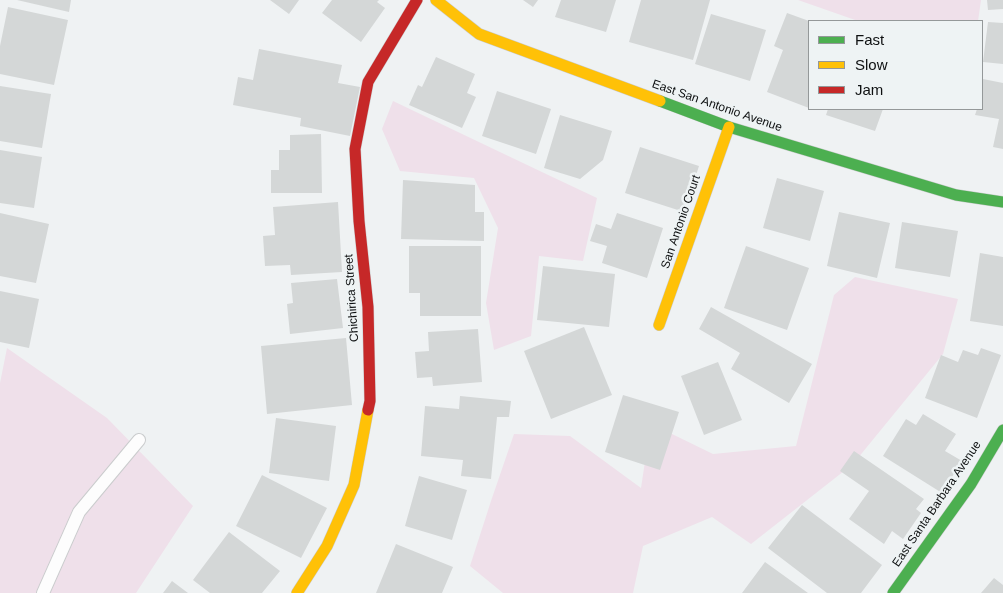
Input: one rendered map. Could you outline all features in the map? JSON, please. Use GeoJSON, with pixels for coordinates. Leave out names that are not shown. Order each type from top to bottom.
{"type":"FeatureCollection","features":[{"type":"Feature","properties":{"kind":"street","name":"Chichirica Street"},"geometry":{"type":"LineString","coordinates":[[296,593],[327,546],[354,485],[370,401],[368,307],[359,221],[355,149],[368,82],[417,0]]}},
{"type":"Feature","properties":{"kind":"street","name":"East San Antonio Avenue"},"geometry":{"type":"LineString","coordinates":[[436,0],[479,34],[729,127],[956,195],[1003,202]]}},
{"type":"Feature","properties":{"kind":"street","name":"San Antonio Court"},"geometry":{"type":"LineString","coordinates":[[659,325],[729,127]]}},
{"type":"Feature","properties":{"kind":"street","name":"East Santa Barbara Avenue"},"geometry":{"type":"LineString","coordinates":[[893,593],[971,484],[1003,430]]}},
{"type":"Feature","properties":{"kind":"lane"},"geometry":{"type":"LineString","coordinates":[[43,593],[79,512],[139,440]]}},
{"type":"Feature","properties":{"kind":"shaded area"},"geometry":{"type":"Polygon","coordinates":[[[798,0],[981,0],[978,20],[855,20],[798,0]]]}},
{"type":"Feature","properties":{"kind":"shaded area"},"geometry":{"type":"Polygon","coordinates":[[[393,101],[597,198],[583,261],[539,256],[531,336],[494,350],[486,303],[498,228],[474,178],[400,171],[382,129],[393,101]]]}},
{"type":"Feature","properties":{"kind":"shaded area"},"geometry":{"type":"Polygon","coordinates":[[[855,277],[958,299],[943,354],[853,464],[751,544],[712,517],[643,546],[633,593],[503,593],[470,566],[514,434],[570,436],[641,488],[649,435],[672,434],[713,454],[796,446],[834,295],[855,277]]]}},
{"type":"Feature","properties":{"kind":"shaded area"},"geometry":{"type":"Polygon","coordinates":[[[7,348],[107,418],[193,506],[136,593],[0,593],[0,383],[7,348]]]}},
{"type":"Feature","properties":{"kind":"building"},"geometry":{"type":"Polygon","coordinates":[[[17,0],[71,0],[69,12],[17,0]]]}},
{"type":"Feature","properties":{"kind":"building"},"geometry":{"type":"Polygon","coordinates":[[[270,0],[299,0],[289,14],[270,0]]]}},
{"type":"Feature","properties":{"kind":"building"},"geometry":{"type":"Polygon","coordinates":[[[332,0],[379,0],[377,2],[385,8],[361,42],[322,13],[332,0]]]}},
{"type":"Feature","properties":{"kind":"building"},"geometry":{"type":"Polygon","coordinates":[[[523,0],[538,0],[533,7],[523,0]]]}},
{"type":"Feature","properties":{"kind":"building"},"geometry":{"type":"Polygon","coordinates":[[[561,0],[616,0],[606,32],[555,17],[561,0]]]}},
{"type":"Feature","properties":{"kind":"building"},"geometry":{"type":"Polygon","coordinates":[[[641,0],[710,0],[693,60],[629,42],[641,0]]]}},
{"type":"Feature","properties":{"kind":"building"},"geometry":{"type":"Polygon","coordinates":[[[987,0],[1003,0],[1003,9],[988,10],[987,0]]]}},
{"type":"Feature","properties":{"kind":"building"},"geometry":{"type":"Polygon","coordinates":[[[8,7],[68,20],[54,85],[0,74],[0,46],[8,7]]]}},
{"type":"Feature","properties":{"kind":"building"},"geometry":{"type":"Polygon","coordinates":[[[787,13],[808,21],[808,108],[767,92],[783,50],[774,46],[787,13]]]}},
{"type":"Feature","properties":{"kind":"building"},"geometry":{"type":"Polygon","coordinates":[[[711,14],[766,30],[750,81],[695,64],[711,14]]]}},
{"type":"Feature","properties":{"kind":"building"},"geometry":{"type":"Polygon","coordinates":[[[988,22],[1003,23],[1003,64],[983,62],[988,22]]]}},
{"type":"Feature","properties":{"kind":"building"},"geometry":{"type":"Polygon","coordinates":[[[259,49],[342,65],[338,83],[360,87],[350,136],[300,126],[301,118],[233,105],[238,77],[253,80],[259,49]]]}},
{"type":"Feature","properties":{"kind":"building"},"geometry":{"type":"Polygon","coordinates":[[[436,57],[475,74],[467,93],[476,97],[462,128],[409,105],[418,85],[422,87],[436,57]]]}},
{"type":"Feature","properties":{"kind":"building"},"geometry":{"type":"Polygon","coordinates":[[[983,79],[1003,83],[1003,149],[993,147],[999,119],[975,115],[977,110],[983,110],[983,79]]]}},
{"type":"Feature","properties":{"kind":"building"},"geometry":{"type":"Polygon","coordinates":[[[0,86],[51,94],[42,148],[0,141],[0,86]]]}},
{"type":"Feature","properties":{"kind":"building"},"geometry":{"type":"Polygon","coordinates":[[[497,91],[551,109],[536,154],[482,136],[497,91]]]}},
{"type":"Feature","properties":{"kind":"building"},"geometry":{"type":"Polygon","coordinates":[[[828,110],[883,110],[875,131],[826,115],[828,110]]]}},
{"type":"Feature","properties":{"kind":"building"},"geometry":{"type":"Polygon","coordinates":[[[560,115],[612,131],[603,160],[580,179],[544,168],[560,115]]]}},
{"type":"Feature","properties":{"kind":"building"},"geometry":{"type":"Polygon","coordinates":[[[321,134],[322,193],[271,193],[271,170],[279,170],[279,150],[290,150],[290,135],[321,134]]]}},
{"type":"Feature","properties":{"kind":"building"},"geometry":{"type":"Polygon","coordinates":[[[640,147],[699,166],[684,212],[625,193],[640,147]]]}},
{"type":"Feature","properties":{"kind":"building"},"geometry":{"type":"Polygon","coordinates":[[[0,150],[42,157],[34,208],[0,203],[0,150]]]}},
{"type":"Feature","properties":{"kind":"building"},"geometry":{"type":"Polygon","coordinates":[[[777,178],[824,191],[810,241],[763,228],[777,178]]]}},
{"type":"Feature","properties":{"kind":"building"},"geometry":{"type":"Polygon","coordinates":[[[403,180],[475,185],[475,212],[484,212],[484,241],[401,239],[403,180]]]}},
{"type":"Feature","properties":{"kind":"building"},"geometry":{"type":"Polygon","coordinates":[[[338,202],[342,272],[291,275],[290,265],[265,266],[263,236],[275,235],[273,207],[338,202]]]}},
{"type":"Feature","properties":{"kind":"building"},"geometry":{"type":"Polygon","coordinates":[[[839,212],[890,223],[877,278],[827,266],[839,212]]]}},
{"type":"Feature","properties":{"kind":"building"},"geometry":{"type":"Polygon","coordinates":[[[0,213],[49,224],[36,283],[0,276],[0,213]]]}},
{"type":"Feature","properties":{"kind":"building"},"geometry":{"type":"Polygon","coordinates":[[[617,213],[663,228],[647,278],[602,263],[607,246],[590,241],[596,224],[611,229],[617,213]]]}},
{"type":"Feature","properties":{"kind":"building"},"geometry":{"type":"Polygon","coordinates":[[[902,222],[958,231],[950,277],[895,268],[902,222]]]}},
{"type":"Feature","properties":{"kind":"building"},"geometry":{"type":"Polygon","coordinates":[[[409,246],[481,246],[481,316],[420,316],[420,293],[409,293],[409,246]]]}},
{"type":"Feature","properties":{"kind":"building"},"geometry":{"type":"Polygon","coordinates":[[[746,246],[809,268],[787,330],[724,308],[746,246]]]}},
{"type":"Feature","properties":{"kind":"building"},"geometry":{"type":"Polygon","coordinates":[[[980,253],[1003,257],[1003,326],[970,321],[980,253]]]}},
{"type":"Feature","properties":{"kind":"building"},"geometry":{"type":"Polygon","coordinates":[[[543,266],[615,274],[609,327],[537,320],[543,266]]]}},
{"type":"Feature","properties":{"kind":"building"},"geometry":{"type":"Polygon","coordinates":[[[337,279],[343,328],[290,334],[287,304],[293,303],[291,283],[337,279]]]}},
{"type":"Feature","properties":{"kind":"building"},"geometry":{"type":"Polygon","coordinates":[[[0,291],[39,299],[29,348],[0,342],[0,291]]]}},
{"type":"Feature","properties":{"kind":"building"},"geometry":{"type":"Polygon","coordinates":[[[711,307],[812,364],[789,403],[731,369],[740,353],[699,329],[711,307]]]}},
{"type":"Feature","properties":{"kind":"building"},"geometry":{"type":"Polygon","coordinates":[[[584,327],[612,395],[551,419],[524,351],[584,327]]]}},
{"type":"Feature","properties":{"kind":"building"},"geometry":{"type":"Polygon","coordinates":[[[478,329],[482,382],[433,386],[432,377],[417,378],[415,352],[429,351],[428,332],[478,329]]]}},
{"type":"Feature","properties":{"kind":"building"},"geometry":{"type":"Polygon","coordinates":[[[346,338],[352,405],[267,414],[261,346],[346,338]]]}},
{"type":"Feature","properties":{"kind":"building"},"geometry":{"type":"Polygon","coordinates":[[[981,348],[1001,355],[977,418],[925,398],[941,355],[958,362],[963,350],[978,355],[981,348]]]}},
{"type":"Feature","properties":{"kind":"building"},"geometry":{"type":"Polygon","coordinates":[[[718,362],[742,420],[704,435],[681,376],[718,362]]]}},
{"type":"Feature","properties":{"kind":"building"},"geometry":{"type":"Polygon","coordinates":[[[623,395],[679,412],[660,470],[605,452],[623,395]]]}},
{"type":"Feature","properties":{"kind":"building"},"geometry":{"type":"Polygon","coordinates":[[[460,396],[511,401],[509,417],[497,417],[491,479],[461,476],[463,460],[421,456],[425,406],[459,409],[460,396]]]}},
{"type":"Feature","properties":{"kind":"building"},"geometry":{"type":"Polygon","coordinates":[[[923,414],[956,434],[945,451],[962,461],[942,493],[883,456],[906,419],[916,425],[923,414]]]}},
{"type":"Feature","properties":{"kind":"building"},"geometry":{"type":"Polygon","coordinates":[[[276,418],[336,426],[329,481],[269,473],[276,418]]]}},
{"type":"Feature","properties":{"kind":"building"},"geometry":{"type":"Polygon","coordinates":[[[854,451],[924,499],[916,509],[921,513],[903,539],[892,531],[884,544],[849,519],[869,491],[840,471],[854,451]]]}},
{"type":"Feature","properties":{"kind":"building"},"geometry":{"type":"Polygon","coordinates":[[[262,475],[327,508],[301,558],[236,526],[262,475]]]}},
{"type":"Feature","properties":{"kind":"building"},"geometry":{"type":"Polygon","coordinates":[[[419,476],[467,490],[452,540],[405,526],[419,476]]]}},
{"type":"Feature","properties":{"kind":"building"},"geometry":{"type":"Polygon","coordinates":[[[802,505],[882,565],[861,593],[827,593],[768,548],[802,505]]]}},
{"type":"Feature","properties":{"kind":"building"},"geometry":{"type":"Polygon","coordinates":[[[229,532],[280,571],[262,593],[210,593],[193,580],[229,532]]]}},
{"type":"Feature","properties":{"kind":"building"},"geometry":{"type":"Polygon","coordinates":[[[396,544],[453,567],[442,593],[376,593],[396,544]]]}},
{"type":"Feature","properties":{"kind":"building"},"geometry":{"type":"Polygon","coordinates":[[[765,562],[808,593],[742,593],[765,562]]]}},
{"type":"Feature","properties":{"kind":"building"},"geometry":{"type":"Polygon","coordinates":[[[994,578],[1003,585],[1003,593],[981,593],[994,578]]]}},
{"type":"Feature","properties":{"kind":"building"},"geometry":{"type":"Polygon","coordinates":[[[172,581],[188,593],[163,593],[172,581]]]}},
{"type":"Feature","properties":{"kind":"traffic: fast"},"geometry":{"type":"LineString","coordinates":[[660,101],[729,127],[956,195],[1003,202]]}},
{"type":"Feature","properties":{"kind":"traffic: fast"},"geometry":{"type":"LineString","coordinates":[[893,593],[971,484],[1003,430]]}},
{"type":"Feature","properties":{"kind":"traffic: slow"},"geometry":{"type":"LineString","coordinates":[[436,0],[479,34],[660,101]]}},
{"type":"Feature","properties":{"kind":"traffic: slow"},"geometry":{"type":"LineString","coordinates":[[659,325],[729,127]]}},
{"type":"Feature","properties":{"kind":"traffic: slow"},"geometry":{"type":"LineString","coordinates":[[297,593],[327,546],[354,485],[368,410]]}},
{"type":"Feature","properties":{"kind":"traffic: jam"},"geometry":{"type":"LineString","coordinates":[[368,410],[370,401],[368,307],[359,221],[355,149],[368,82],[417,0]]}}]}
